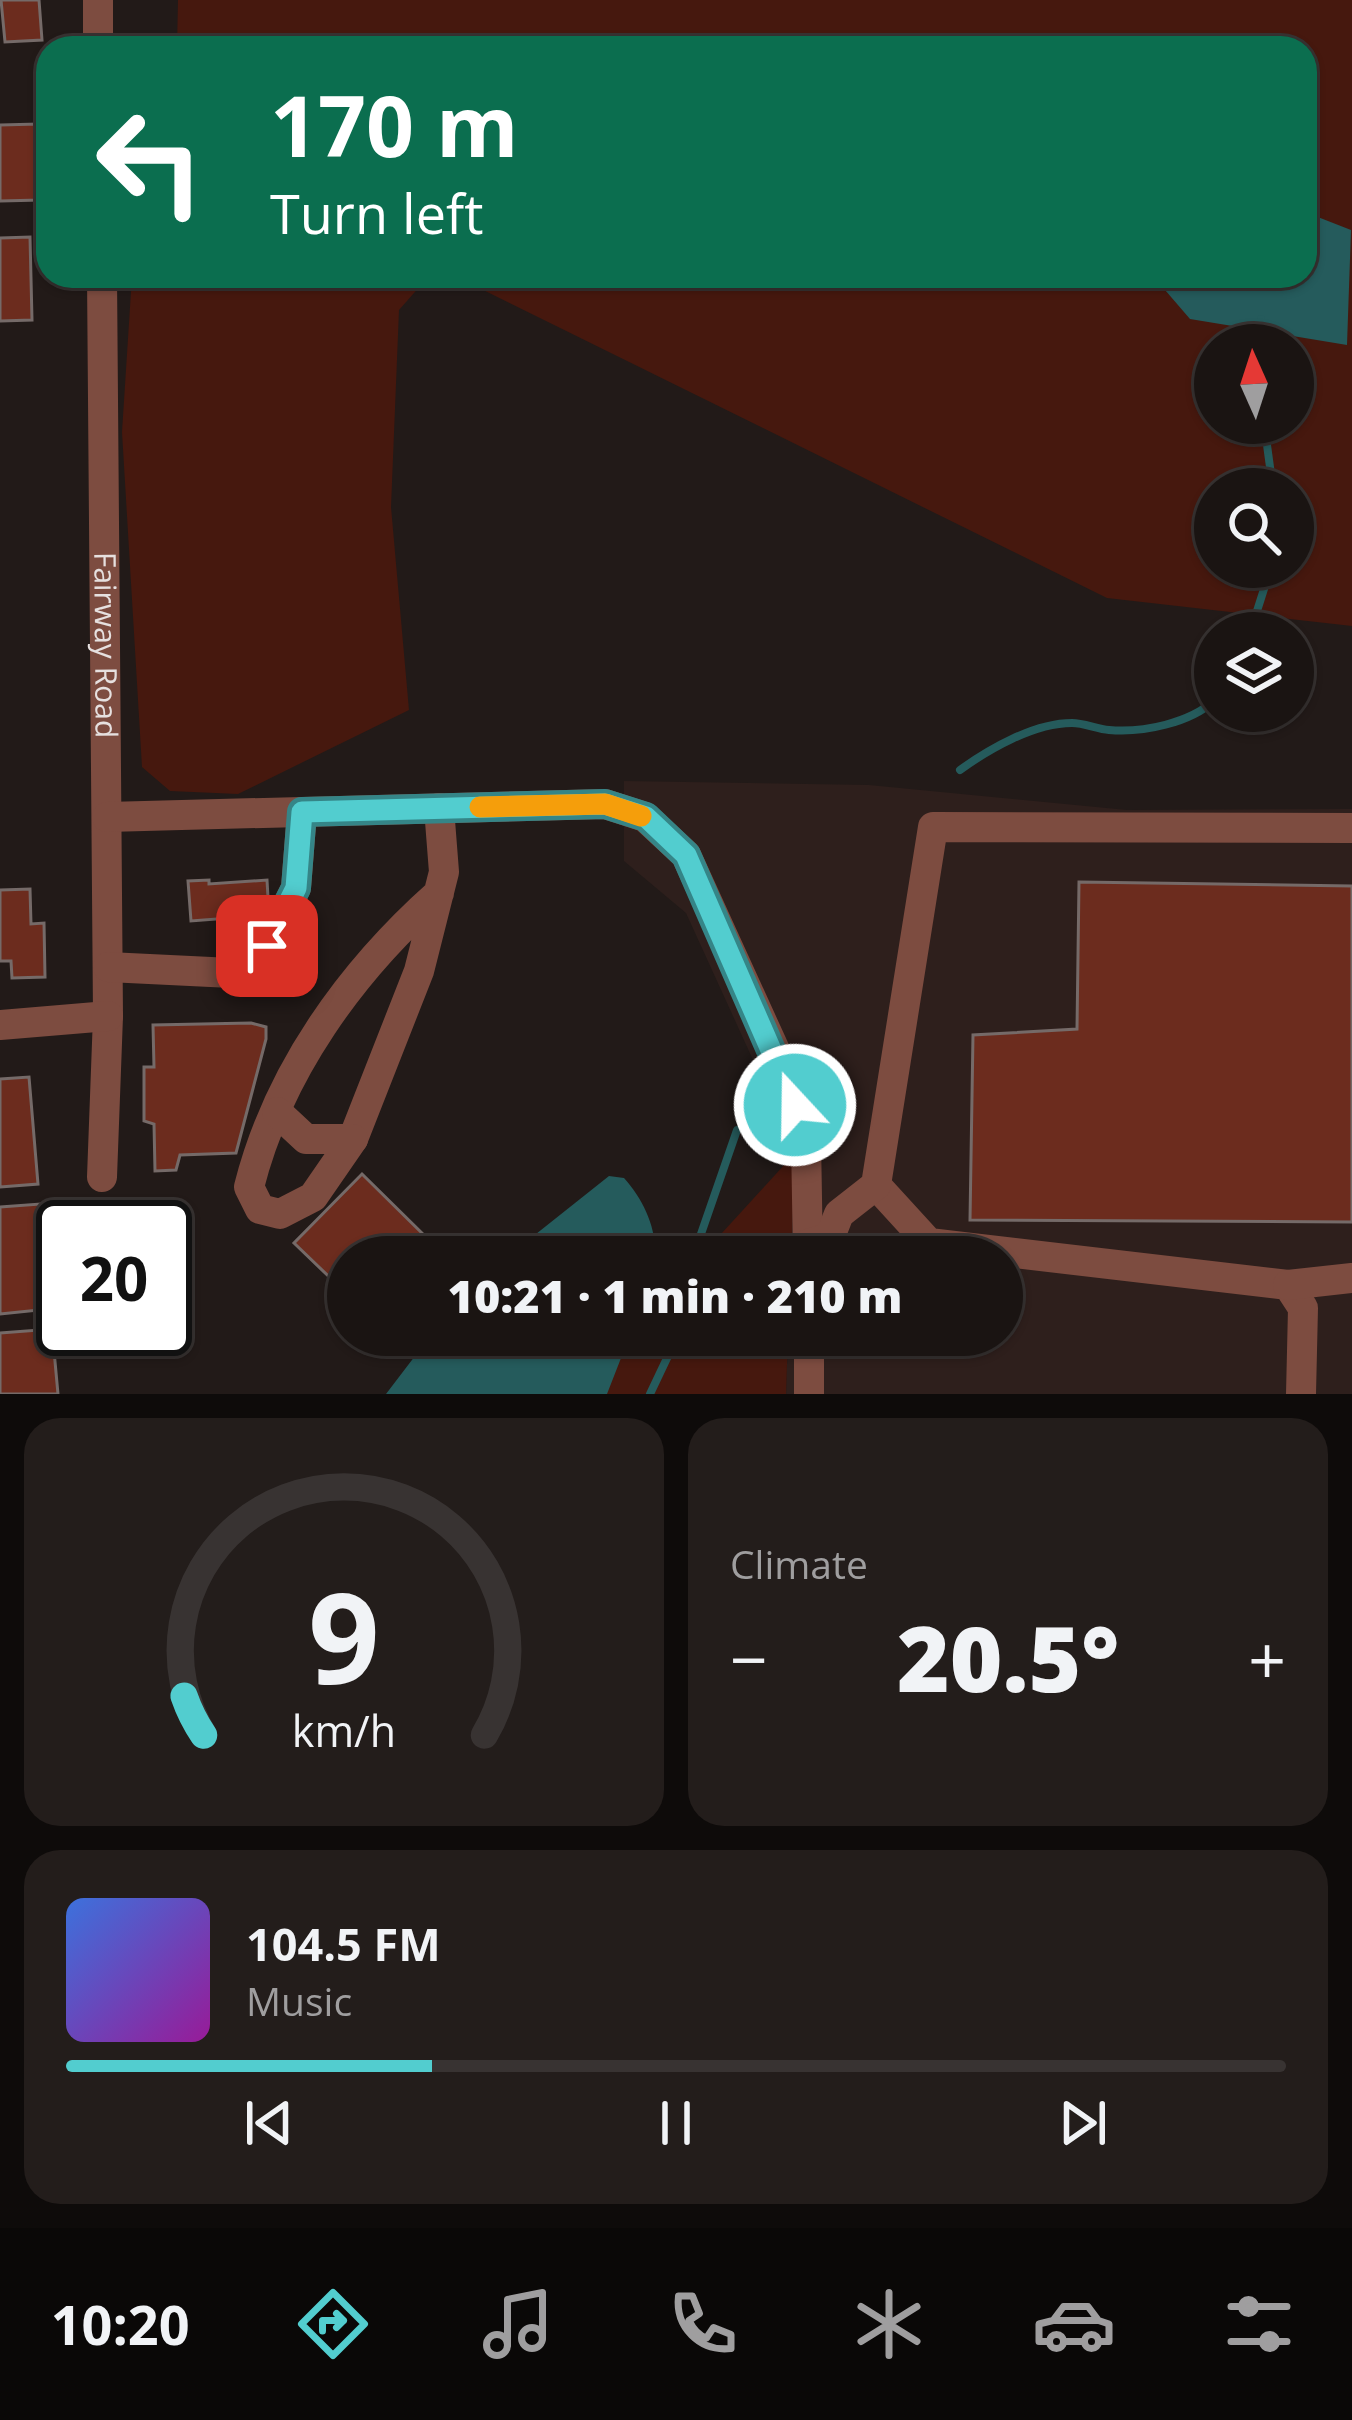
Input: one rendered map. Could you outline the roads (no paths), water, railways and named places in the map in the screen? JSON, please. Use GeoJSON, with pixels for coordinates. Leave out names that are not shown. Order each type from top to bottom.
{"type":"FeatureCollection","features":[{"type":"Feature","properties":{"kind":"street"},"geometry":{"type":"LineString","coordinates":[[98,0],[98,36]]}},
{"type":"Feature","properties":{"kind":"street","name":"Fairway Road"},"geometry":{"type":"LineString","coordinates":[[102,288],[108,1016],[102,1177]]}},
{"type":"Feature","properties":{"kind":"street"},"geometry":{"type":"LineString","coordinates":[[107,818],[605,804],[646,817],[686,855],[784,1070],[806,1139],[808,1236]]}},
{"type":"Feature","properties":{"kind":"street"},"geometry":{"type":"LineString","coordinates":[[439,808],[444,872],[439,893],[419,970],[353,1139],[313,1197],[280,1214],[260,1209],[249,1187],[277,1112],[330,1008],[439,893]]}},
{"type":"Feature","properties":{"kind":"street"},"geometry":{"type":"LineString","coordinates":[[108,968],[252,974],[296,888],[302,812]]}},
{"type":"Feature","properties":{"kind":"street"},"geometry":{"type":"LineString","coordinates":[[830,1236],[839,1214],[876,1185],[933,827],[1352,828]]}},
{"type":"Feature","properties":{"kind":"street"},"geometry":{"type":"LineString","coordinates":[[0,1025],[108,1016]]}},
{"type":"Feature","properties":{"kind":"street"},"geometry":{"type":"LineString","coordinates":[[277,1112],[306,1139],[353,1139]]}},
{"type":"Feature","properties":{"kind":"street"},"geometry":{"type":"LineString","coordinates":[[876,1185],[928,1243],[1288,1285],[1352,1278]]}},
{"type":"Feature","properties":{"kind":"street"},"geometry":{"type":"LineString","coordinates":[[1288,1285],[1304,1308],[1301,1394]]}},
{"type":"Feature","properties":{"kind":"street"},"geometry":{"type":"LineString","coordinates":[[809,1356],[809,1394]]}},
{"type":"Feature","properties":{"kind":"water"},"geometry":{"type":"Polygon","coordinates":[[[1317,217],[1351,230],[1347,345],[1314,340],[1314,324],[1220,324],[1190,319],[1163,288],[1317,288],[1317,217]]]}},
{"type":"Feature","properties":{"kind":"water"},"geometry":{"type":"Polygon","coordinates":[[[609,1176],[624,1178],[637,1195],[654,1236],[533,1236],[609,1176]]]}},
{"type":"Feature","properties":{"kind":"water"},"geometry":{"type":"Polygon","coordinates":[[[415,1356],[622,1356],[607,1394],[386,1394],[415,1356]]]}},
{"type":"Feature","properties":{"kind":"waterway"},"geometry":{"type":"LineString","coordinates":[[1261,319],[1261,324]]}},
{"type":"Feature","properties":{"kind":"waterway"},"geometry":{"type":"LineString","coordinates":[[1267,444],[1270,468]]}},
{"type":"Feature","properties":{"kind":"waterway"},"geometry":{"type":"LineString","coordinates":[[1257,612],[1264,588]]}},
{"type":"Feature","properties":{"kind":"waterway"},"geometry":{"type":"LineString","coordinates":[[960,770],[998,746],[1043,727],[1072,723],[1136,730],[1194,714]]}},
{"type":"Feature","properties":{"kind":"waterway"},"geometry":{"type":"LineString","coordinates":[[700,1236],[737,1130]]}},
{"type":"Feature","properties":{"kind":"waterway"},"geometry":{"type":"LineString","coordinates":[[650,1394],[668,1356]]}}]}
